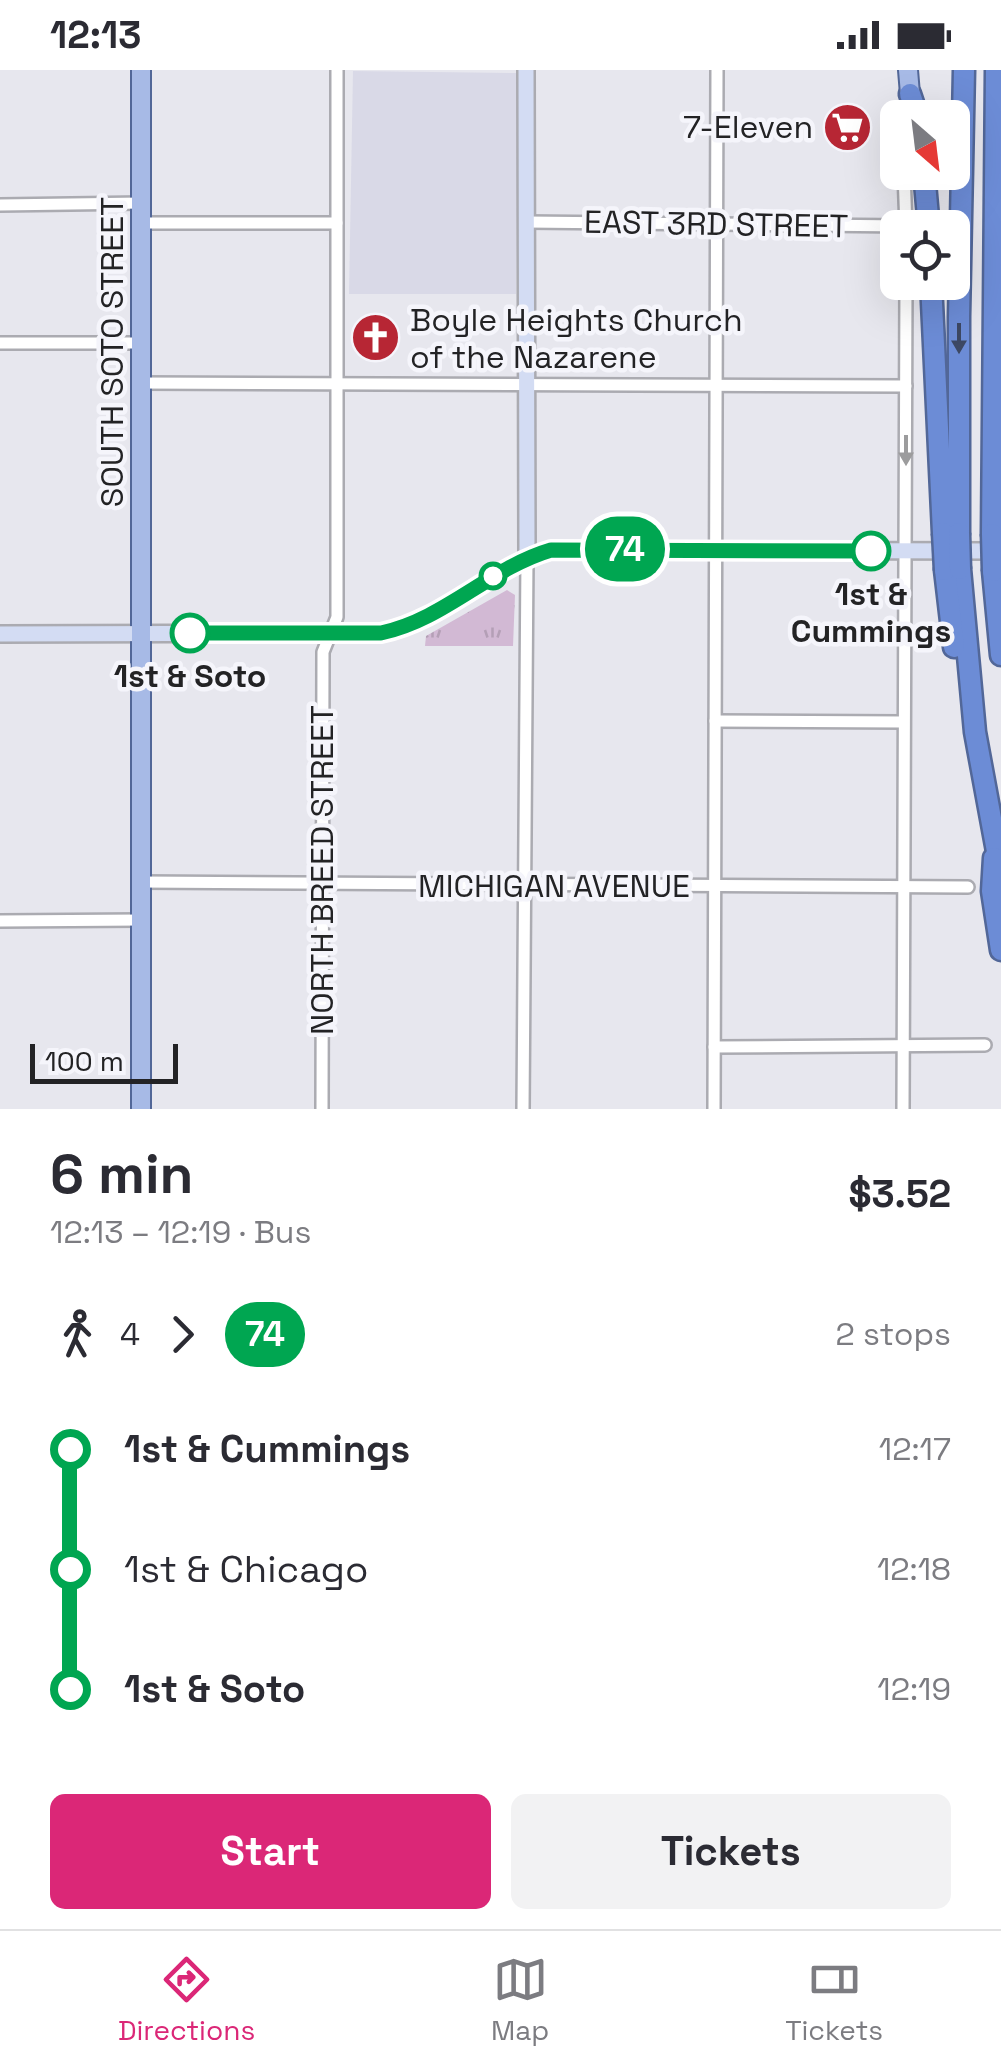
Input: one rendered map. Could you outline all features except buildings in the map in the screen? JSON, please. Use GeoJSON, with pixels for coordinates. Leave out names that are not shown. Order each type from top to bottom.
{"type":"FeatureCollection","features":[{"type":"Feature","properties":{"kind":"highway"},"geometry":{"type":"LineString","coordinates":[[951,533],[964,70]]}},
{"type":"Feature","properties":{"kind":"highway"},"geometry":{"type":"LineString","coordinates":[[996,70],[996,576],[1001,655]]}},
{"type":"Feature","properties":{"kind":"highway"},"geometry":{"type":"LineString","coordinates":[[910,94],[912,100]]}},
{"type":"Feature","properties":{"kind":"highway"},"geometry":{"type":"LineString","coordinates":[[932,300],[953,570],[975,732],[1001,873]]}},
{"type":"Feature","properties":{"kind":"highway"},"geometry":{"type":"LineString","coordinates":[[994,846],[992,891],[1001,950]]}},
{"type":"Feature","properties":{"kind":"main road","name":"SOUTH SOTO STREET"},"geometry":{"type":"LineString","coordinates":[[141,70],[141,1109]]}},
{"type":"Feature","properties":{"kind":"main road"},"geometry":{"type":"LineString","coordinates":[[908,70],[910,94]]}},
{"type":"Feature","properties":{"kind":"street","name":"NORTH BREED STREET"},"geometry":{"type":"LineString","coordinates":[[322,1109],[323,652],[336,617],[337,70]]}},
{"type":"Feature","properties":{"kind":"street"},"geometry":{"type":"LineString","coordinates":[[524,1109],[526,70]]}},
{"type":"Feature","properties":{"kind":"street"},"geometry":{"type":"LineString","coordinates":[[714,1109],[717,70]]}},
{"type":"Feature","properties":{"kind":"street"},"geometry":{"type":"LineString","coordinates":[[909,100],[910,94]]}},
{"type":"Feature","properties":{"kind":"street"},"geometry":{"type":"LineString","coordinates":[[0,205],[142,203]]}},
{"type":"Feature","properties":{"kind":"street","name":"EAST 3RD STREET"},"geometry":{"type":"LineString","coordinates":[[526,222],[880,227]]}},
{"type":"Feature","properties":{"kind":"street"},"geometry":{"type":"LineString","coordinates":[[142,223],[337,223]]}},
{"type":"Feature","properties":{"kind":"street"},"geometry":{"type":"LineString","coordinates":[[903,1109],[906,300]]}},
{"type":"Feature","properties":{"kind":"street"},"geometry":{"type":"LineString","coordinates":[[0,343],[141,343]]}},
{"type":"Feature","properties":{"kind":"street"},"geometry":{"type":"LineString","coordinates":[[141,383],[906,386]]}},
{"type":"Feature","properties":{"kind":"street"},"geometry":{"type":"LineString","coordinates":[[0,634],[381,633],[413,625],[527,557],[551,550],[906,551],[996,542]]}},
{"type":"Feature","properties":{"kind":"street"},"geometry":{"type":"LineString","coordinates":[[715,721],[903,722]]}},
{"type":"Feature","properties":{"kind":"street","name":"MICHIGAN AVENUE"},"geometry":{"type":"LineString","coordinates":[[141,882],[968,886]]}},
{"type":"Feature","properties":{"kind":"street"},"geometry":{"type":"LineString","coordinates":[[0,921],[141,920]]}},
{"type":"Feature","properties":{"kind":"street"},"geometry":{"type":"LineString","coordinates":[[714,1047],[985,1046]]}},
{"type":"Feature","properties":{"kind":"shaded area"},"geometry":{"type":"Polygon","coordinates":[[[353,71],[518,73],[516,294],[349,294],[353,71]]]}},
{"type":"Feature","properties":{"kind":"green space"},"geometry":{"type":"Polygon","coordinates":[[[507,590],[515,595],[513,646],[425,646],[426,636],[507,590]]]}},
{"type":"Feature","properties":{"kind":"bus line","name":"74"},"geometry":{"type":"LineString","coordinates":[[190,633],[381,633],[413,625],[511,565],[551,550],[871,551]]}},
{"type":"Feature","properties":{"kind":"place","name":"7-Eleven"},"geometry":{"type":"Point","coordinates":[848,127]}},
{"type":"Feature","properties":{"kind":"place","name":"Boyle Heights Church of the Nazarene"},"geometry":{"type":"Point","coordinates":[375,338]}},
{"type":"Feature","properties":{"kind":"place","name":"1st & Cummings"},"geometry":{"type":"Point","coordinates":[871,551]}},
{"type":"Feature","properties":{"kind":"place","name":"1st & Soto"},"geometry":{"type":"Point","coordinates":[190,633]}}]}
